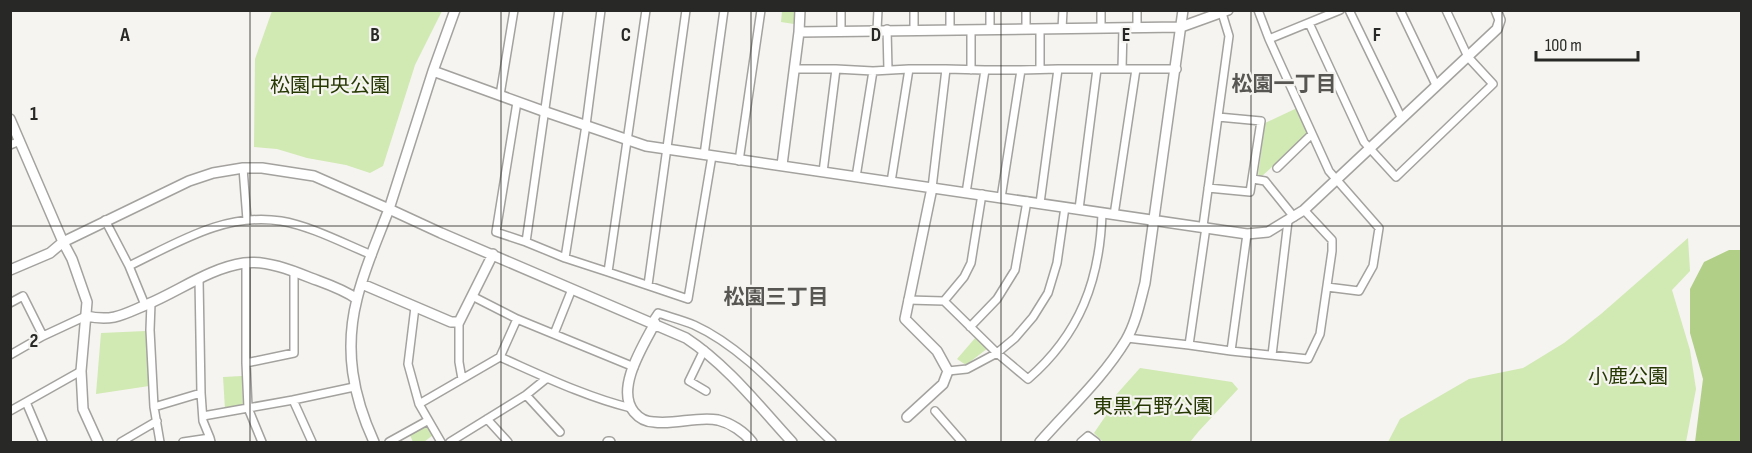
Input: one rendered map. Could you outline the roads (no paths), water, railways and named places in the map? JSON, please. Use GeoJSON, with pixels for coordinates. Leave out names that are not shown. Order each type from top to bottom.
{"type":"FeatureCollection","features":[{"type":"Feature","properties":{"kind":"street"},"geometry":{"type":"LineString","coordinates":[[374,442],[354,387],[351,349],[357,299],[455,10]]}},
{"type":"Feature","properties":{"kind":"street"},"geometry":{"type":"LineString","coordinates":[[500,95],[514,10]]}},
{"type":"Feature","properties":{"kind":"street"},"geometry":{"type":"LineString","coordinates":[[526,242],[559,10]]}},
{"type":"Feature","properties":{"kind":"street"},"geometry":{"type":"LineString","coordinates":[[565,258],[601,10]]}},
{"type":"Feature","properties":{"kind":"street"},"geometry":{"type":"LineString","coordinates":[[608,272],[645,10]]}},
{"type":"Feature","properties":{"kind":"street"},"geometry":{"type":"LineString","coordinates":[[648,285],[686,10]]}},
{"type":"Feature","properties":{"kind":"street"},"geometry":{"type":"LineString","coordinates":[[517,102],[496,232],[565,258],[688,299],[708,155],[724,10]]}},
{"type":"Feature","properties":{"kind":"street"},"geometry":{"type":"LineString","coordinates":[[739,161],[761,10]]}},
{"type":"Feature","properties":{"kind":"street"},"geometry":{"type":"LineString","coordinates":[[782,165],[800,10]]}},
{"type":"Feature","properties":{"kind":"street"},"geometry":{"type":"LineString","coordinates":[[841,10],[841,31]]}},
{"type":"Feature","properties":{"kind":"street"},"geometry":{"type":"LineString","coordinates":[[878,10],[888,70]]}},
{"type":"Feature","properties":{"kind":"street"},"geometry":{"type":"LineString","coordinates":[[914,10],[914,30]]}},
{"type":"Feature","properties":{"kind":"street"},"geometry":{"type":"LineString","coordinates":[[950,10],[950,29]]}},
{"type":"Feature","properties":{"kind":"street"},"geometry":{"type":"LineString","coordinates":[[990,10],[990,30]]}},
{"type":"Feature","properties":{"kind":"street"},"geometry":{"type":"LineString","coordinates":[[1026,10],[1026,29]]}},
{"type":"Feature","properties":{"kind":"street"},"geometry":{"type":"LineString","coordinates":[[1062,10],[1062,29]]}},
{"type":"Feature","properties":{"kind":"street"},"geometry":{"type":"LineString","coordinates":[[1101,10],[1101,28]]}},
{"type":"Feature","properties":{"kind":"street"},"geometry":{"type":"LineString","coordinates":[[1137,10],[1137,28]]}},
{"type":"Feature","properties":{"kind":"street"},"geometry":{"type":"LineString","coordinates":[[1040,442],[1099,377],[1127,338],[1145,283],[1184,10]]}},
{"type":"Feature","properties":{"kind":"street"},"geometry":{"type":"LineString","coordinates":[[1258,10],[1329,171],[1379,228],[1373,266],[1359,291],[1327,287]]}},
{"type":"Feature","properties":{"kind":"street"},"geometry":{"type":"LineString","coordinates":[[1269,39],[1340,10]]}},
{"type":"Feature","properties":{"kind":"street"},"geometry":{"type":"LineString","coordinates":[[1349,10],[1401,117]]}},
{"type":"Feature","properties":{"kind":"street"},"geometry":{"type":"LineString","coordinates":[[1400,10],[1436,85]]}},
{"type":"Feature","properties":{"kind":"street"},"geometry":{"type":"LineString","coordinates":[[1309,23],[1364,142],[1396,177],[1492,84],[1468,57],[1446,10]]}},
{"type":"Feature","properties":{"kind":"street"},"geometry":{"type":"LineString","coordinates":[[433,71],[646,146],[1247,234],[1268,232],[1304,210],[1499,27],[1500,20],[1496,10]]}},
{"type":"Feature","properties":{"kind":"street"},"geometry":{"type":"LineString","coordinates":[[799,32],[1181,27],[1225,12],[1229,36],[1189,345]]}},
{"type":"Feature","properties":{"kind":"street"},"geometry":{"type":"LineString","coordinates":[[1122,69],[1123,28]]}},
{"type":"Feature","properties":{"kind":"street"},"geometry":{"type":"LineString","coordinates":[[1040,29],[1040,69]]}},
{"type":"Feature","properties":{"kind":"street"},"geometry":{"type":"LineString","coordinates":[[971,30],[971,70]]}},
{"type":"Feature","properties":{"kind":"street"},"geometry":{"type":"LineString","coordinates":[[794,69],[873,71],[1177,69]]}},
{"type":"Feature","properties":{"kind":"street"},"geometry":{"type":"LineString","coordinates":[[823,172],[836,69]]}},
{"type":"Feature","properties":{"kind":"street"},"geometry":{"type":"LineString","coordinates":[[891,182],[909,69]]}},
{"type":"Feature","properties":{"kind":"street"},"geometry":{"type":"LineString","coordinates":[[907,417],[943,384],[948,370],[937,351],[904,320],[932,188],[946,69]]}},
{"type":"Feature","properties":{"kind":"street"},"geometry":{"type":"LineString","coordinates":[[1040,203],[1059,69]]}},
{"type":"Feature","properties":{"kind":"street"},"geometry":{"type":"LineString","coordinates":[[1079,209],[1096,69]]}},
{"type":"Feature","properties":{"kind":"street"},"geometry":{"type":"LineString","coordinates":[[1114,214],[1136,69]]}},
{"type":"Feature","properties":{"kind":"street"},"geometry":{"type":"LineString","coordinates":[[966,193],[985,70]]}},
{"type":"Feature","properties":{"kind":"street"},"geometry":{"type":"LineString","coordinates":[[1001,198],[1022,70]]}},
{"type":"Feature","properties":{"kind":"street"},"geometry":{"type":"LineString","coordinates":[[856,177],[873,71]]}},
{"type":"Feature","properties":{"kind":"street"},"geometry":{"type":"LineString","coordinates":[[1208,188],[1250,192],[1253,179],[1261,121],[1218,117]]}},
{"type":"Feature","properties":{"kind":"street"},"geometry":{"type":"LineString","coordinates":[[10,119],[15,143],[72,259],[87,302],[81,371],[83,409],[98,442]]}},
{"type":"Feature","properties":{"kind":"street"},"geometry":{"type":"LineString","coordinates":[[1277,168],[1312,135]]}},
{"type":"Feature","properties":{"kind":"street"},"geometry":{"type":"LineString","coordinates":[[243,168],[247,220]]}},
{"type":"Feature","properties":{"kind":"street"},"geometry":{"type":"LineString","coordinates":[[10,270],[50,253],[63,242],[105,220],[189,181],[213,173],[243,168],[262,168],[315,176],[441,233],[686,338],[704,350],[792,442]]}},
{"type":"Feature","properties":{"kind":"street"},"geometry":{"type":"LineString","coordinates":[[1253,179],[1264,181],[1291,219],[1272,355]]}},
{"type":"Feature","properties":{"kind":"street"},"geometry":{"type":"LineString","coordinates":[[944,301],[964,277],[971,263],[982,194]]}},
{"type":"Feature","properties":{"kind":"street"},"geometry":{"type":"LineString","coordinates":[[970,327],[997,299],[1015,270],[1027,201]]}},
{"type":"Feature","properties":{"kind":"street"},"geometry":{"type":"LineString","coordinates":[[948,370],[967,369],[997,353],[1015,338],[1033,317],[1048,293],[1058,263],[1065,207]]}},
{"type":"Feature","properties":{"kind":"street"},"geometry":{"type":"LineString","coordinates":[[1127,338],[1308,359],[1320,334],[1332,240],[1304,210]]}},
{"type":"Feature","properties":{"kind":"street"},"geometry":{"type":"LineString","coordinates":[[908,300],[944,301],[997,353],[1028,379],[1042,367],[1069,335],[1087,302],[1102,231],[1102,213]]}},
{"type":"Feature","properties":{"kind":"street"},"geometry":{"type":"LineString","coordinates":[[105,220],[148,304],[154,407],[160,442]]}},
{"type":"Feature","properties":{"kind":"street"},"geometry":{"type":"LineString","coordinates":[[129,266],[194,233],[219,225],[247,220],[282,221],[314,231],[372,255]]}},
{"type":"Feature","properties":{"kind":"street"},"geometry":{"type":"LineString","coordinates":[[1231,351],[1247,234]]}},
{"type":"Feature","properties":{"kind":"street"},"geometry":{"type":"LineString","coordinates":[[462,379],[459,362],[459,322],[493,254]]}},
{"type":"Feature","properties":{"kind":"street"},"geometry":{"type":"LineString","coordinates":[[10,355],[43,336],[86,316],[98,319],[131,313],[219,270],[246,263],[267,264],[294,271],[348,293],[357,299]]}},
{"type":"Feature","properties":{"kind":"street"},"geometry":{"type":"LineString","coordinates":[[246,263],[248,408],[262,442]]}},
{"type":"Feature","properties":{"kind":"street"},"geometry":{"type":"LineString","coordinates":[[246,363],[294,353],[294,271]]}},
{"type":"Feature","properties":{"kind":"street"},"geometry":{"type":"LineString","coordinates":[[183,442],[210,440],[203,416],[201,393],[199,279]]}},
{"type":"Feature","properties":{"kind":"street"},"geometry":{"type":"LineString","coordinates":[[362,284],[451,322],[459,322]]}},
{"type":"Feature","properties":{"kind":"street"},"geometry":{"type":"LineString","coordinates":[[554,334],[572,289]]}},
{"type":"Feature","properties":{"kind":"street"},"geometry":{"type":"LineString","coordinates":[[10,303],[23,296],[43,336]]}},
{"type":"Feature","properties":{"kind":"street"},"geometry":{"type":"LineString","coordinates":[[472,296],[517,319],[634,367]]}},
{"type":"Feature","properties":{"kind":"street"},"geometry":{"type":"LineString","coordinates":[[415,307],[408,364],[427,421],[441,442]]}},
{"type":"Feature","properties":{"kind":"street"},"geometry":{"type":"LineString","coordinates":[[752,442],[736,428],[717,420],[653,423],[638,416],[631,408],[626,389],[658,313],[695,326],[729,347],[765,375],[832,442]]}},
{"type":"Feature","properties":{"kind":"street"},"geometry":{"type":"LineString","coordinates":[[420,404],[500,357],[517,319]]}},
{"type":"Feature","properties":{"kind":"street"},"geometry":{"type":"LineString","coordinates":[[704,350],[689,381],[706,392]]}},
{"type":"Feature","properties":{"kind":"street"},"geometry":{"type":"LineString","coordinates":[[500,357],[547,378],[614,404],[631,408]]}},
{"type":"Feature","properties":{"kind":"street"},"geometry":{"type":"LineString","coordinates":[[10,411],[81,371]]}},
{"type":"Feature","properties":{"kind":"street"},"geometry":{"type":"LineString","coordinates":[[450,442],[526,395],[547,378]]}},
{"type":"Feature","properties":{"kind":"street"},"geometry":{"type":"LineString","coordinates":[[203,416],[354,387]]}},
{"type":"Feature","properties":{"kind":"street"},"geometry":{"type":"LineString","coordinates":[[154,407],[201,393]]}},
{"type":"Feature","properties":{"kind":"street"},"geometry":{"type":"LineString","coordinates":[[526,395],[560,432]]}},
{"type":"Feature","properties":{"kind":"street"},"geometry":{"type":"LineString","coordinates":[[293,400],[312,442]]}},
{"type":"Feature","properties":{"kind":"street"},"geometry":{"type":"LineString","coordinates":[[26,402],[43,442]]}},
{"type":"Feature","properties":{"kind":"street"},"geometry":{"type":"LineString","coordinates":[[935,411],[962,442]]}},
{"type":"Feature","properties":{"kind":"street"},"geometry":{"type":"LineString","coordinates":[[487,419],[508,442]]}},
{"type":"Feature","properties":{"kind":"street"},"geometry":{"type":"LineString","coordinates":[[121,442],[157,421]]}},
{"type":"Feature","properties":{"kind":"street"},"geometry":{"type":"LineString","coordinates":[[388,442],[427,421]]}},
{"type":"Feature","properties":{"kind":"street"},"geometry":{"type":"LineString","coordinates":[[1081,442],[1088,436],[1096,442]]}},
{"type":"Feature","properties":{"kind":"district","name":"松園一丁目"},"geometry":{"type":"Point","coordinates":[1284,84]}},
{"type":"Feature","properties":{"kind":"district","name":"松園三丁目"},"geometry":{"type":"Point","coordinates":[776,297]}},
{"type":"Feature","properties":{"kind":"park label","name":"松園中央公園"},"geometry":{"type":"Point","coordinates":[330,86]}},
{"type":"Feature","properties":{"kind":"park label","name":"小鹿公園"},"geometry":{"type":"Point","coordinates":[1628,377]}},
{"type":"Feature","properties":{"kind":"park label","name":"東黒石野公園"},"geometry":{"type":"Point","coordinates":[1153,407]}}]}
